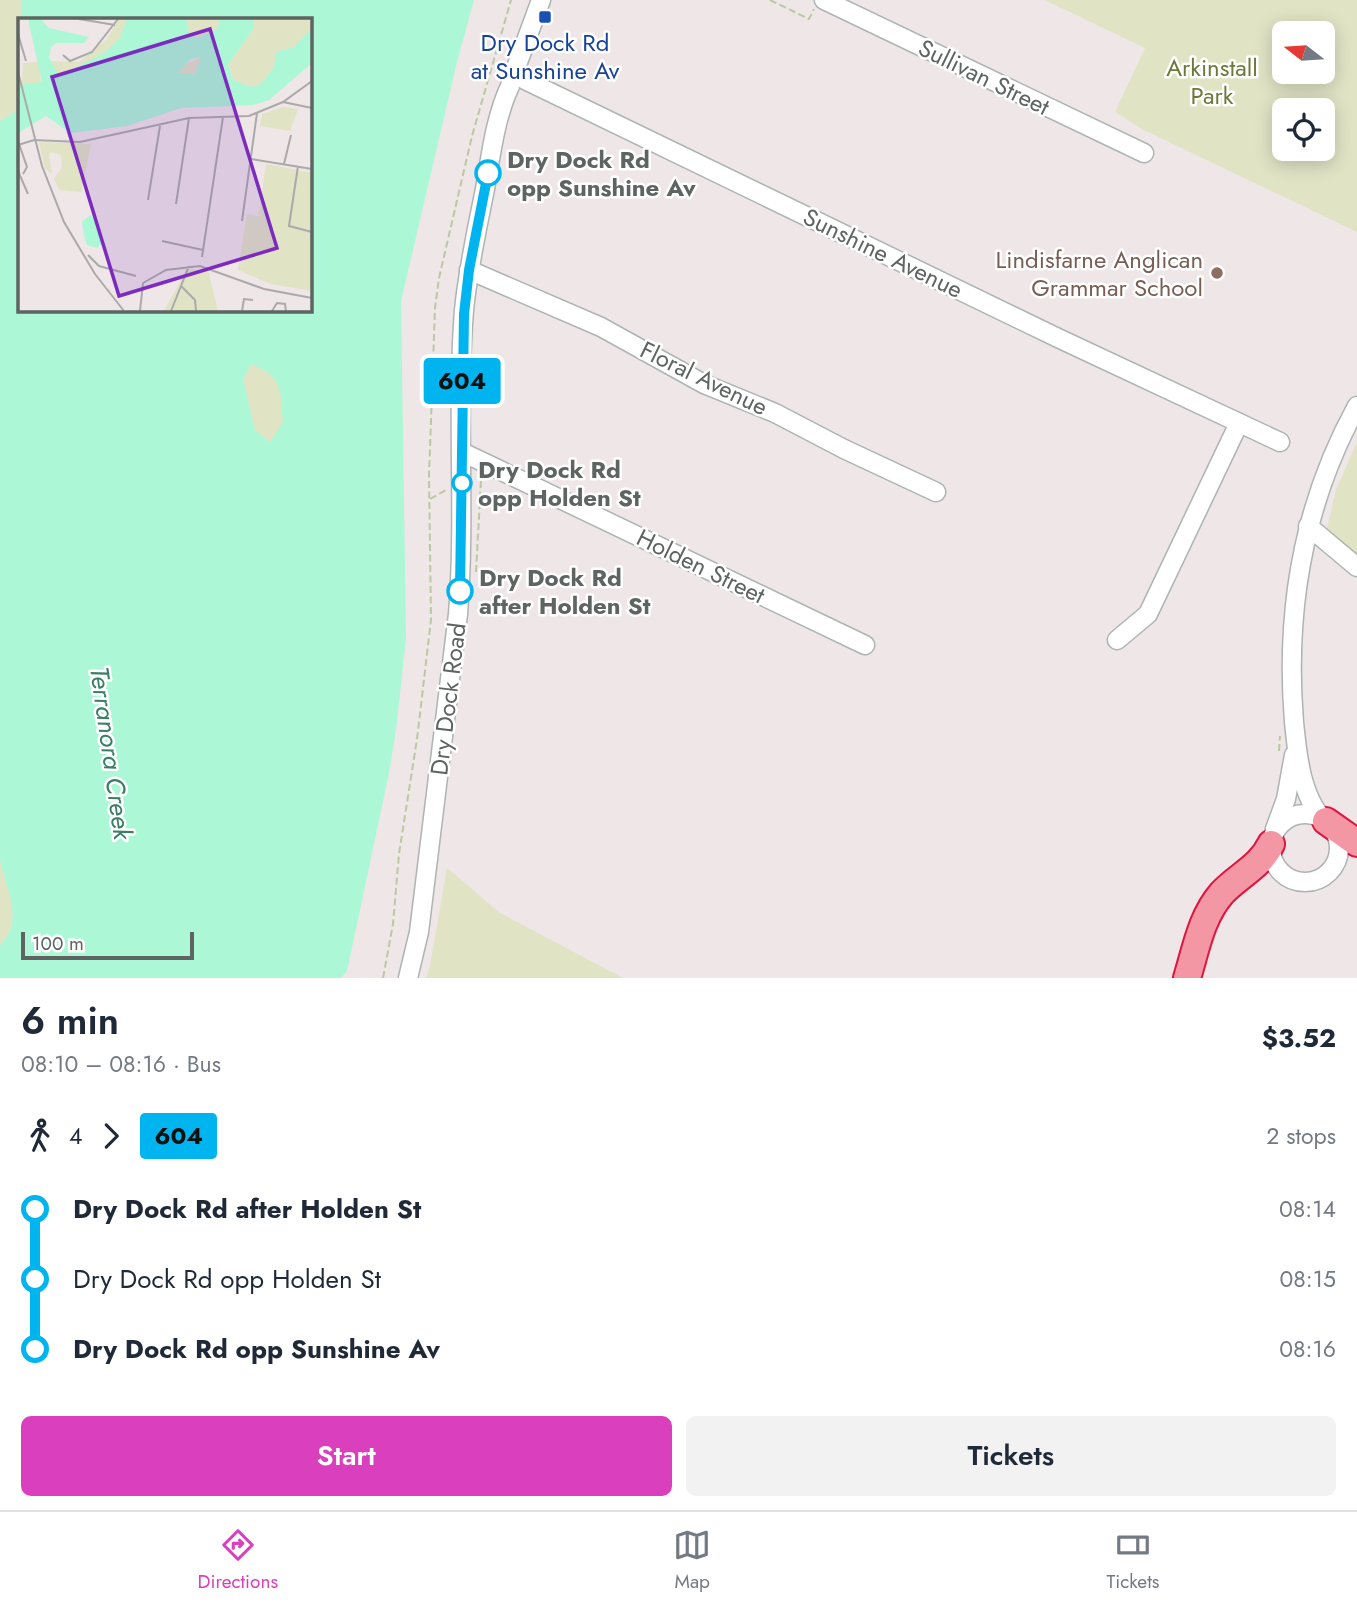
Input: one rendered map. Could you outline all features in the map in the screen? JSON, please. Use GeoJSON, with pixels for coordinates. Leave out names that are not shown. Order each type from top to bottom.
{"type":"FeatureCollection","features":[{"type":"Feature","properties":{"kind":"highway"},"geometry":{"type":"LineString","coordinates":[[1324,820],[1357,843]]}},
{"type":"Feature","properties":{"kind":"highway"},"geometry":{"type":"LineString","coordinates":[[1187,978],[1210,909],[1230,885],[1259,863],[1273,839]]}},
{"type":"Feature","properties":{"kind":"street","name":"Dry Dock Road"},"geometry":{"type":"LineString","coordinates":[[408,978],[419,932],[427,877],[458,614],[464,314],[469,270],[499,119],[517,77],[541,0]]}},
{"type":"Feature","properties":{"kind":"street","name":"Sullivan Street"},"geometry":{"type":"LineString","coordinates":[[819,5],[1144,153]]}},
{"type":"Feature","properties":{"kind":"street","name":"Sunshine Avenue"},"geometry":{"type":"LineString","coordinates":[[517,77],[1280,442]]}},
{"type":"Feature","properties":{"kind":"street","name":"Floral Avenue"},"geometry":{"type":"LineString","coordinates":[[469,270],[601,327],[704,384],[775,413],[936,492]]}},
{"type":"Feature","properties":{"kind":"street"},"geometry":{"type":"LineString","coordinates":[[1288,737],[1309,796],[1315,809],[1337,835],[1339,850],[1336,863],[1321,878],[1301,882],[1288,877],[1274,862],[1273,839],[1290,782],[1288,737],[1291,642],[1297,582],[1308,526],[1327,468],[1357,406]]}},
{"type":"Feature","properties":{"kind":"street"},"geometry":{"type":"LineString","coordinates":[[1117,640],[1148,614],[1239,423]]}},
{"type":"Feature","properties":{"kind":"street","name":"Holden Street"},"geometry":{"type":"LineString","coordinates":[[462,452],[865,645]]}},
{"type":"Feature","properties":{"kind":"street"},"geometry":{"type":"LineString","coordinates":[[1308,526],[1357,567]]}},
{"type":"Feature","properties":{"kind":"street"},"geometry":{"type":"LineString","coordinates":[[1273,839],[1282,822],[1295,815],[1309,814],[1324,820]]}},
{"type":"Feature","properties":{"kind":"path"},"geometry":{"type":"LineString","coordinates":[[383,978],[393,924],[399,854],[417,739],[431,620],[429,499],[435,309],[439,278],[472,136],[511,0]]}},
{"type":"Feature","properties":{"kind":"path"},"geometry":{"type":"LineString","coordinates":[[770,0],[809,19],[819,5]]}},
{"type":"Feature","properties":{"kind":"path"},"geometry":{"type":"LineString","coordinates":[[472,136],[482,138]]}},
{"type":"Feature","properties":{"kind":"path"},"geometry":{"type":"LineString","coordinates":[[429,499],[446,490]]}},
{"type":"Feature","properties":{"kind":"path"},"geometry":{"type":"LineString","coordinates":[[1279,751],[1288,737]]}},
{"type":"Feature","properties":{"kind":"green space"},"geometry":{"type":"Polygon","coordinates":[[[0,0],[22,0],[22,18],[18,18],[18,106],[15,112],[0,121],[0,0]]]}},
{"type":"Feature","properties":{"kind":"green space","name":"Arkinstall Park"},"geometry":{"type":"Polygon","coordinates":[[[1045,0],[1357,0],[1357,232],[1144,130],[1115,112],[1145,48],[1045,0]]]}},
{"type":"Feature","properties":{"kind":"green space"},"geometry":{"type":"Polygon","coordinates":[[[251,364],[270,374],[281,393],[284,422],[270,442],[255,430],[243,379],[251,364]]]}},
{"type":"Feature","properties":{"kind":"green space"},"geometry":{"type":"Polygon","coordinates":[[[1357,442],[1357,575],[1323,545],[1336,490],[1357,442]]]}},
{"type":"Feature","properties":{"kind":"green space"},"geometry":{"type":"Polygon","coordinates":[[[0,860],[13,915],[7,936],[0,945],[0,860]]]}},
{"type":"Feature","properties":{"kind":"green space"},"geometry":{"type":"Polygon","coordinates":[[[447,868],[500,913],[623,978],[426,978],[447,868]]]}},
{"type":"Feature","properties":{"kind":"water","name":"Terranora Creek"},"geometry":{"type":"Polygon","coordinates":[[[22,0],[474,0],[401,301],[406,638],[389,773],[347,971],[341,978],[0,978],[0,945],[7,936],[13,915],[0,860],[0,121],[15,112],[18,106],[18,312],[312,312],[312,18],[22,18],[22,0]],[[251,364],[243,379],[255,430],[270,442],[283,422],[280,393],[270,374],[251,364]]]}},
{"type":"Feature","properties":{"kind":"bus line","name":"604"},"geometry":{"type":"LineString","coordinates":[[460,591],[464,314],[469,270],[488,173]]}},
{"type":"Feature","properties":{"kind":"place","name":"Dry Dock Rd at Sunshine Av"},"geometry":{"type":"Point","coordinates":[545,17]}},
{"type":"Feature","properties":{"kind":"place","name":"Dry Dock Rd opp Sunshine Av"},"geometry":{"type":"Point","coordinates":[488,173]}},
{"type":"Feature","properties":{"kind":"place","name":"Lindisfarne Anglican Grammar School"},"geometry":{"type":"Point","coordinates":[1217,273]}},
{"type":"Feature","properties":{"kind":"place","name":"Dry Dock Rd opp Holden St"},"geometry":{"type":"Point","coordinates":[462,483]}},
{"type":"Feature","properties":{"kind":"place","name":"Dry Dock Rd after Holden St"},"geometry":{"type":"Point","coordinates":[460,591]}}]}
